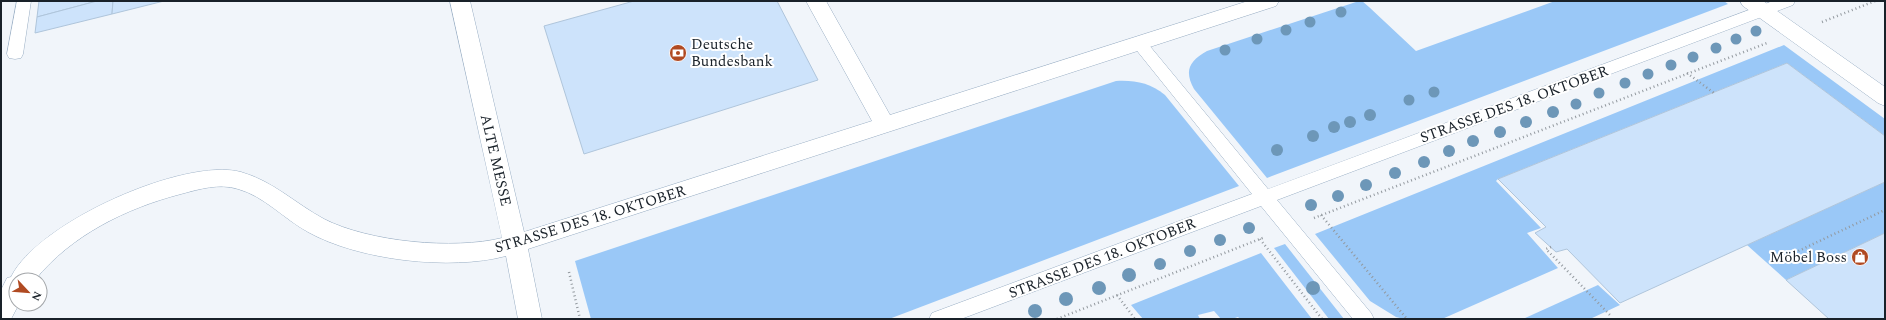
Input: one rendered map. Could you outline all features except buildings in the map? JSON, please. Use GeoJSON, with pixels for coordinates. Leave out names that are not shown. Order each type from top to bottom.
{"type":"FeatureCollection","features":[{"type":"Feature","properties":{"kind":"street","name":"ALTE MESSE"},"geometry":{"type":"LineString","coordinates":[[460,1],[515,244],[530,319]]}},
{"type":"Feature","properties":{"kind":"street"},"geometry":{"type":"LineString","coordinates":[[816,1],[884,124]]}},
{"type":"Feature","properties":{"kind":"street","name":"STRASSE DES 18. OKTOBER"},"geometry":{"type":"LineString","coordinates":[[27,272],[38,259],[88,222],[135,198],[188,183],[226,178],[249,184],[271,194],[317,226],[343,237],[379,245],[433,253],[474,253],[515,244],[1269,1]]}},
{"type":"Feature","properties":{"kind":"street"},"geometry":{"type":"LineString","coordinates":[[1757,6],[1885,98]]}},
{"type":"Feature","properties":{"kind":"street"},"geometry":{"type":"LineString","coordinates":[[1,314],[8,300]]}},
{"type":"Feature","properties":{"kind":"lane"},"geometry":{"type":"LineString","coordinates":[[15,54],[24,1]]}},
{"type":"Feature","properties":{"kind":"lane","name":"STRASSE DES 18. OKTOBER"},"geometry":{"type":"LineString","coordinates":[[939,319],[1265,196],[1757,6],[1788,1]]}},
{"type":"Feature","properties":{"kind":"lane"},"geometry":{"type":"LineString","coordinates":[[1139,42],[1364,319]]}},
{"type":"Feature","properties":{"kind":"path"},"geometry":{"type":"LineString","coordinates":[[1057,319],[1687,72],[1875,1]]}},
{"type":"Feature","properties":{"kind":"path"},"geometry":{"type":"LineString","coordinates":[[1687,72],[1714,93]]}},
{"type":"Feature","properties":{"kind":"path"},"geometry":{"type":"LineString","coordinates":[[1773,263],[1885,210]]}},
{"type":"Feature","properties":{"kind":"path"},"geometry":{"type":"LineString","coordinates":[[1321,215],[1407,319]]}},
{"type":"Feature","properties":{"kind":"path"},"geometry":{"type":"LineString","coordinates":[[1260,239],[1322,319]]}},
{"type":"Feature","properties":{"kind":"path"},"geometry":{"type":"LineString","coordinates":[[1551,247],[1546,249],[1610,315]]}},
{"type":"Feature","properties":{"kind":"path"},"geometry":{"type":"LineString","coordinates":[[569,272],[580,319]]}},
{"type":"Feature","properties":{"kind":"path"},"geometry":{"type":"LineString","coordinates":[[1117,295],[1135,319]]}},
{"type":"Feature","properties":{"kind":"shaded area"},"geometry":{"type":"Polygon","coordinates":[[[1362,1],[1369,7],[1416,51],[1555,1],[1724,1],[1728,4],[1267,178],[1194,89],[1189,77],[1192,63],[1207,51],[1362,1]]]}},
{"type":"Feature","properties":{"kind":"shaded area"},"geometry":{"type":"Polygon","coordinates":[[[1784,45],[1885,119],[1885,136],[1787,63],[1498,179],[1496,181],[1541,228],[1527,233],[1558,268],[1442,319],[1404,319],[1396,317],[1370,301],[1315,234],[1784,45]]]}},
{"type":"Feature","properties":{"kind":"shaded area"},"geometry":{"type":"Polygon","coordinates":[[[1116,81],[1142,83],[1165,95],[1239,186],[889,319],[591,319],[575,261],[1116,81]]]}},
{"type":"Feature","properties":{"kind":"shaded area"},"geometry":{"type":"Polygon","coordinates":[[[1885,182],[1885,233],[1786,280],[1747,245],[1885,182]]]}},
{"type":"Feature","properties":{"kind":"shaded area"},"geometry":{"type":"Polygon","coordinates":[[[1285,244],[1344,319],[1329,319],[1274,248],[1285,244]]]}},
{"type":"Feature","properties":{"kind":"shaded area"},"geometry":{"type":"Polygon","coordinates":[[[1261,253],[1312,319],[1240,319],[1238,317],[1232,319],[1221,319],[1214,311],[1198,315],[1200,319],[1143,319],[1131,305],[1261,253]]]}},
{"type":"Feature","properties":{"kind":"shaded area"},"geometry":{"type":"Polygon","coordinates":[[[1598,285],[1620,305],[1590,319],[1523,319],[1598,285]]]}},
{"type":"Feature","properties":{"kind":"place","name":"Deutsche Bundesbank"},"geometry":{"type":"Point","coordinates":[678,53]}},
{"type":"Feature","properties":{"kind":"place","name":"Möbel Boss"},"geometry":{"type":"Point","coordinates":[1860,257]}}]}
